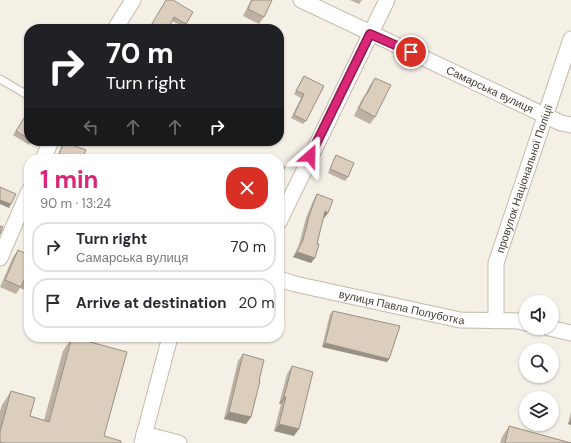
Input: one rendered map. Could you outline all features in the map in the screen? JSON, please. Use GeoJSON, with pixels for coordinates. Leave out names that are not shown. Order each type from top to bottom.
{"type":"FeatureCollection","features":[{"type":"Feature","properties":{"kind":"street"},"geometry":{"type":"LineString","coordinates":[[118,24],[133,0]]}},
{"type":"Feature","properties":{"kind":"street","name":"Самарська вулиця"},"geometry":{"type":"LineString","coordinates":[[301,0],[370,34],[561,123],[571,125]]}},
{"type":"Feature","properties":{"kind":"street"},"geometry":{"type":"LineString","coordinates":[[284,212],[387,0]]}},
{"type":"Feature","properties":{"kind":"street","name":"провулок Національної Поліції"},"geometry":{"type":"LineString","coordinates":[[496,321],[496,263],[571,39]]}},
{"type":"Feature","properties":{"kind":"street"},"geometry":{"type":"LineString","coordinates":[[0,258],[24,203]]}},
{"type":"Feature","properties":{"kind":"street","name":"вулиця Павла Полуботка"},"geometry":{"type":"LineString","coordinates":[[284,281],[460,320],[519,321]]}},
{"type":"Feature","properties":{"kind":"street"},"geometry":{"type":"LineString","coordinates":[[559,330],[571,333]]}},
{"type":"Feature","properties":{"kind":"street"},"geometry":{"type":"LineString","coordinates":[[169,342],[143,438],[179,443]]}},
{"type":"Feature","properties":{"kind":"lane"},"geometry":{"type":"LineString","coordinates":[[0,79],[24,93]]}},
{"type":"Feature","properties":{"kind":"building"},"geometry":{"type":"Polygon","coordinates":[[[166,0],[173,0],[193,12],[186,24],[174,17],[170,24],[152,24],[166,0]]]}},
{"type":"Feature","properties":{"kind":"building"},"geometry":{"type":"Polygon","coordinates":[[[252,0],[272,0],[264,17],[248,9],[252,0]]]}},
{"type":"Feature","properties":{"kind":"building"},"geometry":{"type":"Polygon","coordinates":[[[304,76],[324,86],[306,121],[294,115],[304,94],[296,91],[304,76]]]}},
{"type":"Feature","properties":{"kind":"building"},"geometry":{"type":"Polygon","coordinates":[[[375,78],[391,85],[375,117],[359,108],[375,78]]]}},
{"type":"Feature","properties":{"kind":"building"},"geometry":{"type":"Polygon","coordinates":[[[24,118],[24,136],[16,131],[24,118]]]}},
{"type":"Feature","properties":{"kind":"building"},"geometry":{"type":"Polygon","coordinates":[[[62,146],[75,146],[86,150],[84,154],[59,154],[62,146]]]}},
{"type":"Feature","properties":{"kind":"building"},"geometry":{"type":"Polygon","coordinates":[[[336,155],[354,163],[348,177],[330,169],[336,155]]]}},
{"type":"Feature","properties":{"kind":"building"},"geometry":{"type":"Polygon","coordinates":[[[0,187],[16,194],[11,204],[0,200],[0,187]]]}},
{"type":"Feature","properties":{"kind":"building"},"geometry":{"type":"Polygon","coordinates":[[[317,194],[333,200],[328,213],[325,211],[315,258],[297,252],[303,240],[317,194]]]}},
{"type":"Feature","properties":{"kind":"building"},"geometry":{"type":"Polygon","coordinates":[[[0,226],[3,227],[0,234],[0,226]]]}},
{"type":"Feature","properties":{"kind":"building"},"geometry":{"type":"Polygon","coordinates":[[[18,250],[24,253],[24,280],[21,287],[5,280],[18,250]]]}},
{"type":"Feature","properties":{"kind":"building"},"geometry":{"type":"Polygon","coordinates":[[[333,311],[400,326],[389,359],[325,343],[333,311]]]}},
{"type":"Feature","properties":{"kind":"building"},"geometry":{"type":"Polygon","coordinates":[[[71,342],[90,342],[127,352],[104,436],[121,441],[121,443],[0,442],[0,432],[11,391],[35,398],[30,416],[49,422],[71,342]]]}},
{"type":"Feature","properties":{"kind":"building"},"geometry":{"type":"Polygon","coordinates":[[[243,354],[264,360],[251,417],[229,412],[243,354]]]}},
{"type":"Feature","properties":{"kind":"building"},"geometry":{"type":"Polygon","coordinates":[[[292,366],[313,372],[299,429],[279,424],[292,366]]]}},
{"type":"Feature","properties":{"kind":"building"},"geometry":{"type":"Polygon","coordinates":[[[509,426],[519,429],[519,431],[527,431],[571,443],[505,443],[509,426]]]}},
{"type":"Feature","properties":{"kind":"route"},"geometry":{"type":"LineString","coordinates":[[310,156],[370,34],[411,52]]}}]}
